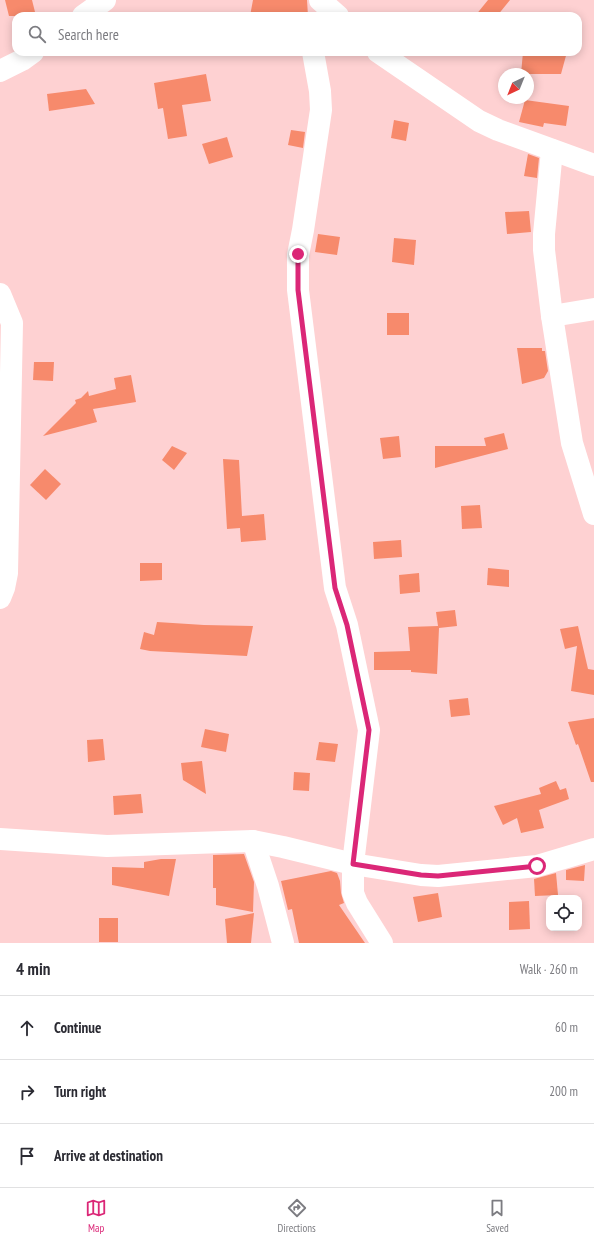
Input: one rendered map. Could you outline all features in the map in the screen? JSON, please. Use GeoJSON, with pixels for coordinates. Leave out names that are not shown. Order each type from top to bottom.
{"type":"FeatureCollection","features":[{"type":"Feature","properties":{"kind":"street"},"geometry":{"type":"LineString","coordinates":[[88,12],[105,0]]}},
{"type":"Feature","properties":{"kind":"street"},"geometry":{"type":"LineString","coordinates":[[0,70],[28,56]]}},
{"type":"Feature","properties":{"kind":"street"},"geometry":{"type":"LineString","coordinates":[[314,56],[320,91],[321,110],[298,254],[298,290],[335,588],[347,625],[369,730],[353,864],[353,893],[357,903],[382,943]]}},
{"type":"Feature","properties":{"kind":"street"},"geometry":{"type":"LineString","coordinates":[[384,56],[479,120],[498,130],[594,165]]}},
{"type":"Feature","properties":{"kind":"street"},"geometry":{"type":"LineString","coordinates":[[552,150],[544,234],[544,250],[552,316],[572,443],[594,514]]}},
{"type":"Feature","properties":{"kind":"street"},"geometry":{"type":"LineString","coordinates":[[0,598],[7,573],[12,323],[3,307]]}},
{"type":"Feature","properties":{"kind":"street"},"geometry":{"type":"LineString","coordinates":[[552,316],[594,309]]}},
{"type":"Feature","properties":{"kind":"street"},"geometry":{"type":"LineString","coordinates":[[0,839],[107,846],[253,841],[353,864],[421,875],[438,876],[537,866],[594,849]]}},
{"type":"Feature","properties":{"kind":"street"},"geometry":{"type":"LineString","coordinates":[[253,841],[268,886],[284,943]]}},
{"type":"Feature","properties":{"kind":"building"},"geometry":{"type":"Polygon","coordinates":[[[5,0],[32,0],[35,12],[12,12],[12,16],[9,16],[5,0]]]}},
{"type":"Feature","properties":{"kind":"building"},"geometry":{"type":"Polygon","coordinates":[[[253,0],[307,0],[308,12],[251,12],[253,0]]]}},
{"type":"Feature","properties":{"kind":"building"},"geometry":{"type":"Polygon","coordinates":[[[488,0],[510,0],[500,12],[478,12],[488,0]]]}},
{"type":"Feature","properties":{"kind":"building"},"geometry":{"type":"Polygon","coordinates":[[[523,56],[566,56],[561,74],[534,74],[534,68],[522,68],[523,56]]]}},
{"type":"Feature","properties":{"kind":"building"},"geometry":{"type":"Polygon","coordinates":[[[206,74],[211,101],[182,105],[187,136],[168,139],[163,108],[158,109],[154,83],[206,74]]]}},
{"type":"Feature","properties":{"kind":"building"},"geometry":{"type":"Polygon","coordinates":[[[86,89],[95,104],[49,111],[47,94],[86,89]]]}},
{"type":"Feature","properties":{"kind":"building"},"geometry":{"type":"Polygon","coordinates":[[[534,101],[569,106],[566,126],[544,123],[543,127],[519,122],[524,104],[534,104],[534,101]]]}},
{"type":"Feature","properties":{"kind":"building"},"geometry":{"type":"Polygon","coordinates":[[[394,120],[409,123],[406,141],[391,138],[394,120]]]}},
{"type":"Feature","properties":{"kind":"building"},"geometry":{"type":"Polygon","coordinates":[[[291,130],[305,132],[303,148],[288,145],[291,130]]]}},
{"type":"Feature","properties":{"kind":"building"},"geometry":{"type":"Polygon","coordinates":[[[227,137],[233,157],[209,164],[202,144],[227,137]]]}},
{"type":"Feature","properties":{"kind":"building"},"geometry":{"type":"Polygon","coordinates":[[[528,154],[539,158],[537,178],[524,176],[528,154]]]}},
{"type":"Feature","properties":{"kind":"building"},"geometry":{"type":"Polygon","coordinates":[[[529,211],[531,232],[507,234],[505,212],[529,211]]]}},
{"type":"Feature","properties":{"kind":"building"},"geometry":{"type":"Polygon","coordinates":[[[318,234],[340,237],[337,255],[315,252],[318,234]]]}},
{"type":"Feature","properties":{"kind":"building"},"geometry":{"type":"Polygon","coordinates":[[[394,238],[416,240],[414,265],[392,262],[394,238]]]}},
{"type":"Feature","properties":{"kind":"building"},"geometry":{"type":"Polygon","coordinates":[[[387,313],[409,313],[409,335],[387,335],[387,313]]]}},
{"type":"Feature","properties":{"kind":"building"},"geometry":{"type":"Polygon","coordinates":[[[517,348],[542,348],[542,351],[545,351],[548,371],[544,378],[522,384],[517,348]]]}},
{"type":"Feature","properties":{"kind":"building"},"geometry":{"type":"Polygon","coordinates":[[[34,362],[54,362],[53,381],[33,380],[34,362]]]}},
{"type":"Feature","properties":{"kind":"building"},"geometry":{"type":"Polygon","coordinates":[[[131,375],[136,402],[93,409],[97,422],[43,436],[76,403],[75,400],[81,398],[88,391],[89,396],[116,389],[114,378],[131,375]]]}},
{"type":"Feature","properties":{"kind":"building"},"geometry":{"type":"Polygon","coordinates":[[[504,433],[508,449],[435,468],[435,446],[486,446],[484,438],[504,433]]]}},
{"type":"Feature","properties":{"kind":"building"},"geometry":{"type":"Polygon","coordinates":[[[399,436],[401,457],[383,459],[380,438],[399,436]]]}},
{"type":"Feature","properties":{"kind":"building"},"geometry":{"type":"Polygon","coordinates":[[[172,446],[187,453],[174,470],[162,460],[172,446]]]}},
{"type":"Feature","properties":{"kind":"building"},"geometry":{"type":"Polygon","coordinates":[[[223,459],[239,460],[242,516],[264,514],[266,540],[241,542],[240,528],[227,529],[223,459]]]}},
{"type":"Feature","properties":{"kind":"building"},"geometry":{"type":"Polygon","coordinates":[[[45,469],[61,484],[46,500],[30,485],[45,469]]]}},
{"type":"Feature","properties":{"kind":"building"},"geometry":{"type":"Polygon","coordinates":[[[480,505],[482,528],[462,529],[461,506],[480,505]]]}},
{"type":"Feature","properties":{"kind":"building"},"geometry":{"type":"Polygon","coordinates":[[[401,540],[402,557],[374,559],[373,542],[401,540]]]}},
{"type":"Feature","properties":{"kind":"building"},"geometry":{"type":"Polygon","coordinates":[[[140,563],[162,563],[162,580],[140,581],[140,563]]]}},
{"type":"Feature","properties":{"kind":"building"},"geometry":{"type":"Polygon","coordinates":[[[488,568],[509,570],[509,587],[487,585],[488,568]]]}},
{"type":"Feature","properties":{"kind":"building"},"geometry":{"type":"Polygon","coordinates":[[[419,573],[420,592],[400,594],[399,575],[419,573]]]}},
{"type":"Feature","properties":{"kind":"building"},"geometry":{"type":"Polygon","coordinates":[[[455,610],[457,626],[439,628],[437,674],[411,672],[411,670],[374,670],[374,652],[410,651],[408,627],[438,626],[436,612],[455,610]]]}},
{"type":"Feature","properties":{"kind":"building"},"geometry":{"type":"Polygon","coordinates":[[[157,622],[253,626],[247,656],[150,651],[140,649],[144,632],[154,635],[157,622]]]}},
{"type":"Feature","properties":{"kind":"building"},"geometry":{"type":"Polygon","coordinates":[[[578,626],[588,669],[594,670],[594,695],[571,691],[577,646],[565,649],[560,629],[578,626]]]}},
{"type":"Feature","properties":{"kind":"building"},"geometry":{"type":"Polygon","coordinates":[[[468,698],[470,715],[451,717],[449,700],[468,698]]]}},
{"type":"Feature","properties":{"kind":"building"},"geometry":{"type":"Polygon","coordinates":[[[594,718],[594,782],[591,782],[578,744],[576,745],[568,722],[594,718]]]}},
{"type":"Feature","properties":{"kind":"building"},"geometry":{"type":"Polygon","coordinates":[[[205,729],[229,734],[226,752],[201,747],[205,729]]]}},
{"type":"Feature","properties":{"kind":"building"},"geometry":{"type":"Polygon","coordinates":[[[103,739],[105,760],[88,762],[87,740],[103,739]]]}},
{"type":"Feature","properties":{"kind":"building"},"geometry":{"type":"Polygon","coordinates":[[[319,742],[338,744],[335,762],[316,760],[319,742]]]}},
{"type":"Feature","properties":{"kind":"building"},"geometry":{"type":"Polygon","coordinates":[[[202,761],[206,794],[183,780],[181,763],[202,761]]]}},
{"type":"Feature","properties":{"kind":"building"},"geometry":{"type":"Polygon","coordinates":[[[294,772],[310,773],[309,791],[293,790],[294,772]]]}},
{"type":"Feature","properties":{"kind":"building"},"geometry":{"type":"Polygon","coordinates":[[[556,781],[560,790],[566,788],[569,799],[539,810],[544,828],[521,833],[517,818],[503,825],[494,806],[541,794],[539,788],[556,781]]]}},
{"type":"Feature","properties":{"kind":"building"},"geometry":{"type":"Polygon","coordinates":[[[141,794],[143,813],[114,815],[113,796],[141,794]]]}},
{"type":"Feature","properties":{"kind":"building"},"geometry":{"type":"Polygon","coordinates":[[[244,854],[254,882],[253,912],[216,905],[216,888],[213,888],[213,855],[244,854]]]}},
{"type":"Feature","properties":{"kind":"building"},"geometry":{"type":"Polygon","coordinates":[[[161,859],[176,859],[169,896],[112,885],[112,867],[144,868],[144,862],[161,859]]]}},
{"type":"Feature","properties":{"kind":"building"},"geometry":{"type":"Polygon","coordinates":[[[585,865],[584,881],[566,880],[566,870],[585,865]]]}},
{"type":"Feature","properties":{"kind":"building"},"geometry":{"type":"Polygon","coordinates":[[[331,871],[337,873],[340,881],[344,903],[339,905],[365,943],[299,943],[292,909],[288,910],[281,881],[331,871]]]}},
{"type":"Feature","properties":{"kind":"building"},"geometry":{"type":"Polygon","coordinates":[[[556,873],[558,895],[535,896],[534,879],[556,873]]]}},
{"type":"Feature","properties":{"kind":"building"},"geometry":{"type":"Polygon","coordinates":[[[438,893],[442,917],[418,922],[413,897],[438,893]]]}},
{"type":"Feature","properties":{"kind":"building"},"geometry":{"type":"Polygon","coordinates":[[[529,901],[530,929],[509,930],[509,902],[529,901]]]}},
{"type":"Feature","properties":{"kind":"building"},"geometry":{"type":"Polygon","coordinates":[[[254,913],[251,943],[227,943],[225,919],[254,913]]]}},
{"type":"Feature","properties":{"kind":"building"},"geometry":{"type":"Polygon","coordinates":[[[99,918],[118,918],[118,942],[99,942],[99,918]]]}},
{"type":"Feature","properties":{"kind":"route"},"geometry":{"type":"LineString","coordinates":[[298,254],[298,290],[335,588],[347,625],[369,730],[353,864],[421,875],[438,876],[537,866]]}}]}
